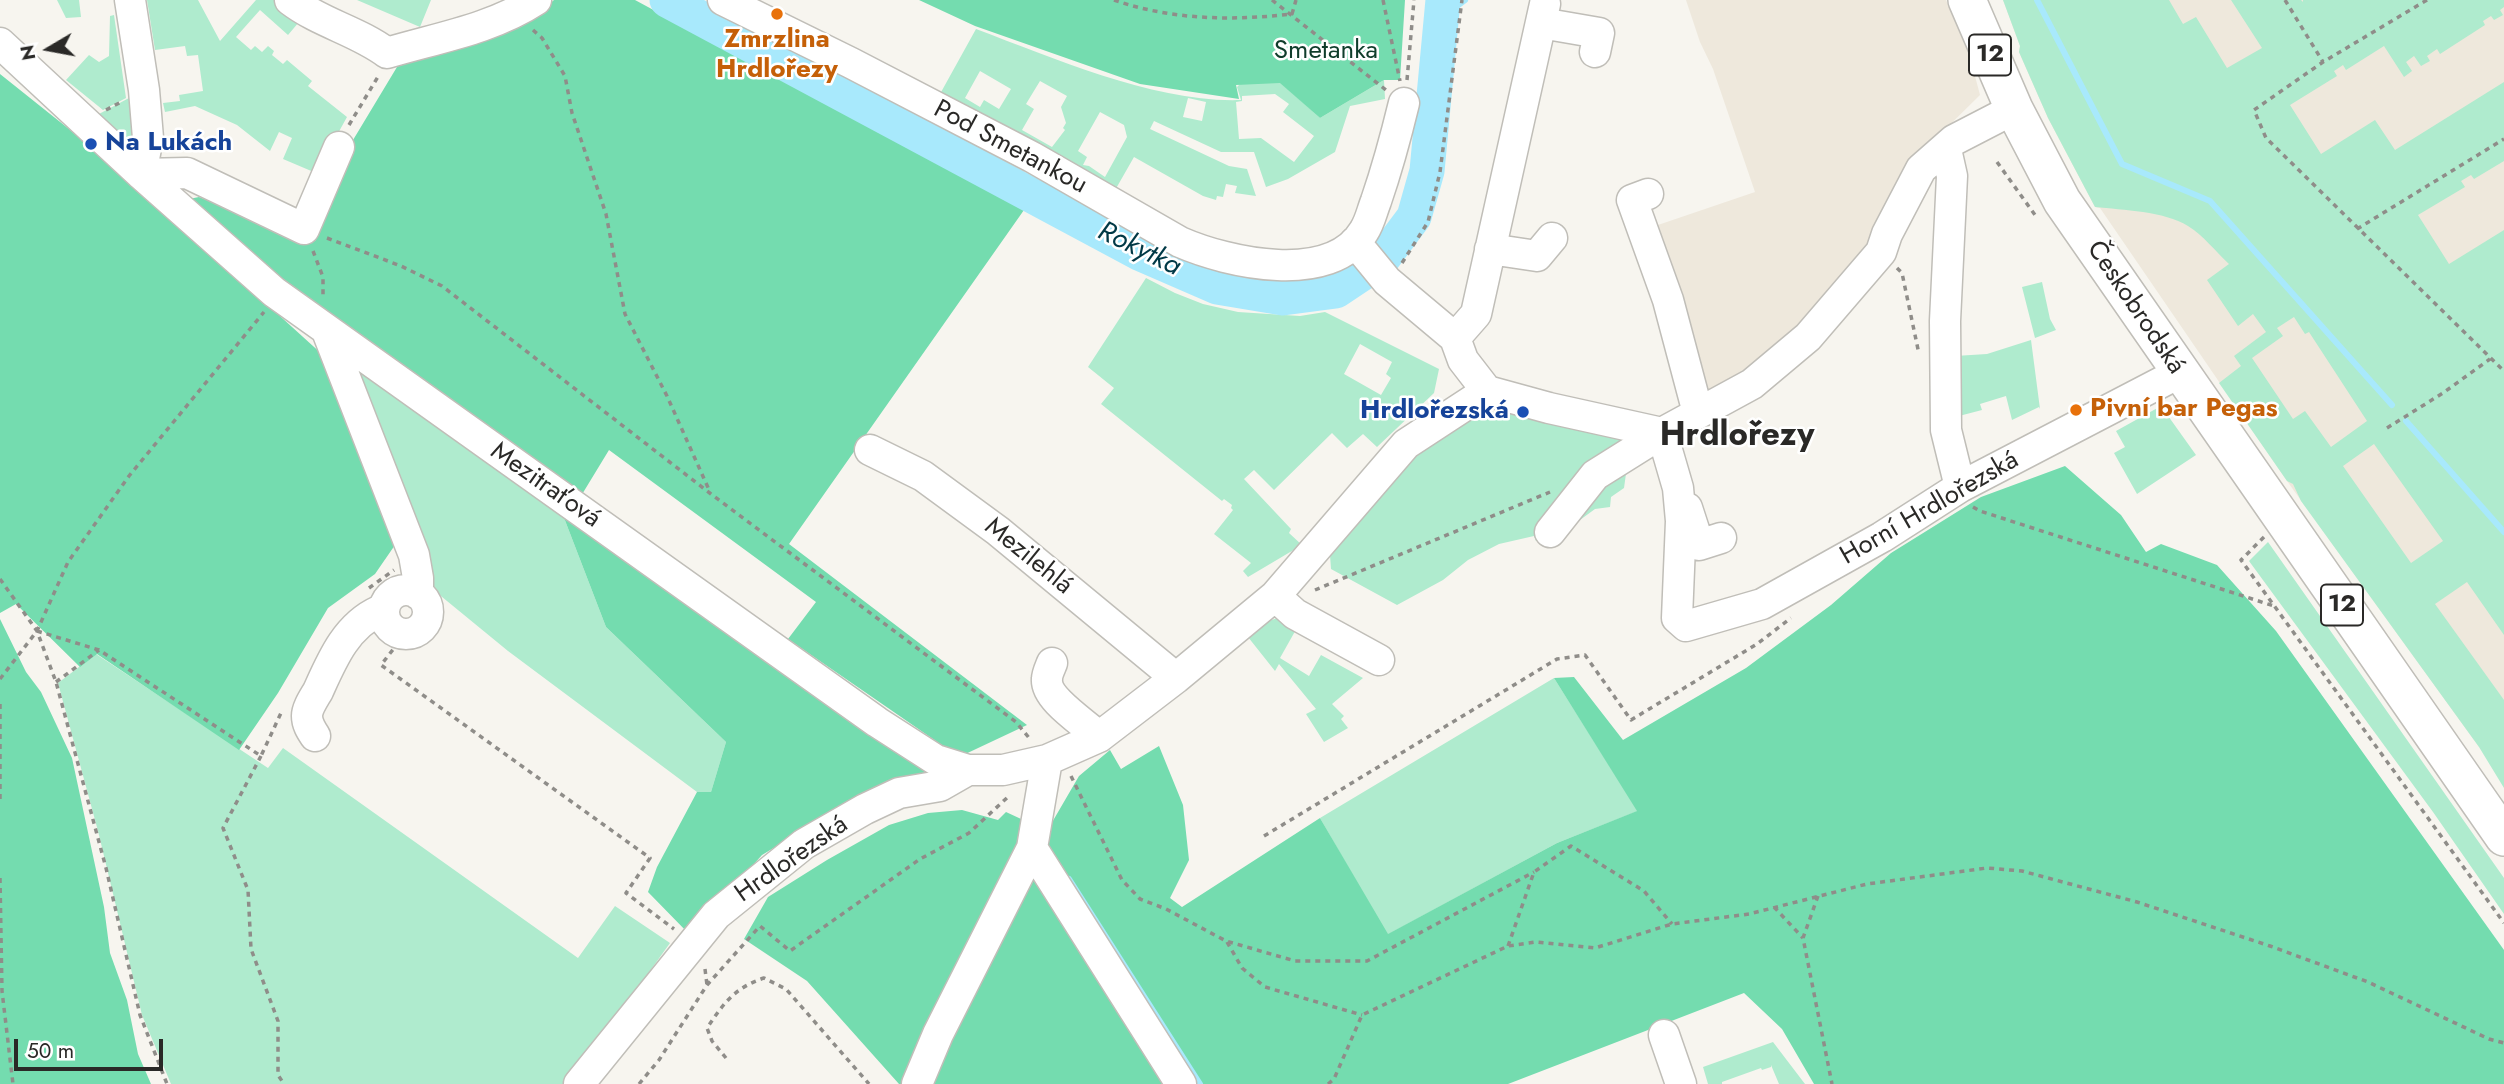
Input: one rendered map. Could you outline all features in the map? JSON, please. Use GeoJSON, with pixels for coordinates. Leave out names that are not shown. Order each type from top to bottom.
{"type":"FeatureCollection","features":[{"type":"Feature","properties":{"kind":"main road","name":"Českobrodská"},"geometry":{"type":"LineString","coordinates":[[1967,0],[2014,109],[2062,201],[2504,837]]}},
{"type":"Feature","properties":{"kind":"street"},"geometry":{"type":"LineString","coordinates":[[130,0],[144,90],[148,138],[141,174],[187,173],[304,229],[339,147]]}},
{"type":"Feature","properties":{"kind":"street"},"geometry":{"type":"LineString","coordinates":[[290,0],[316,16],[375,44],[387,53],[525,7]]}},
{"type":"Feature","properties":{"kind":"street","name":"Pod Smetankou"},"geometry":{"type":"LineString","coordinates":[[726,2],[1032,157],[1200,251],[1241,262],[1280,266],[1325,258],[1358,246]]}},
{"type":"Feature","properties":{"kind":"street"},"geometry":{"type":"LineString","coordinates":[[1455,338],[1476,314],[1543,13],[1600,33]]}},
{"type":"Feature","properties":{"kind":"street","name":"Mezitraťová"},"geometry":{"type":"LineString","coordinates":[[0,43],[141,174],[274,292],[877,722],[936,760],[968,771]]}},
{"type":"Feature","properties":{"kind":"street"},"geometry":{"type":"LineString","coordinates":[[1404,103],[1387,169],[1358,246],[1455,338],[1463,360],[1488,391],[1549,408],[1662,433]]}},
{"type":"Feature","properties":{"kind":"street"},"geometry":{"type":"LineString","coordinates":[[1550,532],[1595,475],[1662,433],[1752,384],[1808,337],[1881,252],[1921,170],[1966,133],[2014,109]]}},
{"type":"Feature","properties":{"kind":"street"},"geometry":{"type":"LineString","coordinates":[[1946,149],[1952,176],[1945,321],[1946,430],[1960,487]]}},
{"type":"Feature","properties":{"kind":"street"},"geometry":{"type":"LineString","coordinates":[[1648,194],[1632,200],[1668,300],[1698,413]]}},
{"type":"Feature","properties":{"kind":"street"},"geometry":{"type":"LineString","coordinates":[[1490,249],[1541,256]]}},
{"type":"Feature","properties":{"kind":"street"},"geometry":{"type":"LineString","coordinates":[[315,736],[309,727],[307,714],[333,657],[357,624],[379,611],[395,626],[418,630],[426,619],[426,606],[418,594],[414,555],[327,331]]}},
{"type":"Feature","properties":{"kind":"street","name":"Horní Hrdlořezská"},"geometry":{"type":"LineString","coordinates":[[1678,488],[1681,521],[1677,618],[1686,626],[1762,604],[1872,543],[1960,487],[2179,373]]}},
{"type":"Feature","properties":{"kind":"street","name":"Hrdlořezská"},"geometry":{"type":"LineString","coordinates":[[579,1084],[716,915],[804,844],[864,809],[899,793],[940,786],[968,771],[1003,769],[1054,758],[1099,737],[1275,596],[1406,444],[1488,391]]}},
{"type":"Feature","properties":{"kind":"street"},"geometry":{"type":"LineString","coordinates":[[1662,433],[1699,545],[1721,538]]}},
{"type":"Feature","properties":{"kind":"street","name":"Mezilehlá"},"geometry":{"type":"LineString","coordinates":[[870,450],[923,476],[998,531],[1176,678]]}},
{"type":"Feature","properties":{"kind":"street"},"geometry":{"type":"LineString","coordinates":[[1275,596],[1295,614],[1379,660]]}},
{"type":"Feature","properties":{"kind":"street"},"geometry":{"type":"LineString","coordinates":[[1052,663],[1046,679],[1056,701],[1099,737]]}},
{"type":"Feature","properties":{"kind":"street"},"geometry":{"type":"LineString","coordinates":[[917,1084],[938,1034],[1032,848],[1054,758]]}},
{"type":"Feature","properties":{"kind":"street"},"geometry":{"type":"LineString","coordinates":[[1032,848],[1181,1084]]}},
{"type":"Feature","properties":{"kind":"street"},"geometry":{"type":"LineString","coordinates":[[1664,1035],[1681,1084]]}},
{"type":"Feature","properties":{"kind":"path"},"geometry":{"type":"LineString","coordinates":[[1114,0],[1131,6],[1198,17],[1252,19],[1293,14]]}},
{"type":"Feature","properties":{"kind":"path"},"geometry":{"type":"LineString","coordinates":[[1272,0],[1293,14],[1357,69],[1404,103]]}},
{"type":"Feature","properties":{"kind":"path"},"geometry":{"type":"LineString","coordinates":[[1293,14],[1296,0]]}},
{"type":"Feature","properties":{"kind":"path"},"geometry":{"type":"LineString","coordinates":[[1383,0],[1404,103]]}},
{"type":"Feature","properties":{"kind":"path"},"geometry":{"type":"LineString","coordinates":[[1404,103],[1414,0]]}},
{"type":"Feature","properties":{"kind":"path"},"geometry":{"type":"LineString","coordinates":[[1392,276],[1428,222],[1440,172],[1462,0]]}},
{"type":"Feature","properties":{"kind":"path"},"geometry":{"type":"LineString","coordinates":[[2285,0],[2323,62]]}},
{"type":"Feature","properties":{"kind":"path"},"geometry":{"type":"LineString","coordinates":[[2427,0],[2323,62],[2254,110],[2266,138],[2504,371]]}},
{"type":"Feature","properties":{"kind":"path"},"geometry":{"type":"LineString","coordinates":[[525,7],[565,76],[572,113],[606,214],[625,314],[667,396],[711,494]]}},
{"type":"Feature","properties":{"kind":"path"},"geometry":{"type":"LineString","coordinates":[[339,147],[344,133],[385,65],[387,53]]}},
{"type":"Feature","properties":{"kind":"path"},"geometry":{"type":"LineString","coordinates":[[104,111],[126,99]]}},
{"type":"Feature","properties":{"kind":"path"},"geometry":{"type":"LineString","coordinates":[[2357,229],[2504,139]]}},
{"type":"Feature","properties":{"kind":"path"},"geometry":{"type":"LineString","coordinates":[[304,229],[401,266],[442,286],[711,494],[1016,722],[1054,758],[1122,880],[1140,899],[1166,909],[1226,941],[1295,961],[1367,961],[1534,872],[1571,846],[1644,891],[1672,924]]}},
{"type":"Feature","properties":{"kind":"path"},"geometry":{"type":"LineString","coordinates":[[304,229],[323,277],[327,331]]}},
{"type":"Feature","properties":{"kind":"path"},"geometry":{"type":"LineString","coordinates":[[1881,252],[1902,272],[1920,362]]}},
{"type":"Feature","properties":{"kind":"path"},"geometry":{"type":"LineString","coordinates":[[0,679],[37,631],[68,562],[129,476],[270,305],[274,292]]}},
{"type":"Feature","properties":{"kind":"path"},"geometry":{"type":"LineString","coordinates":[[2387,428],[2490,359]]}},
{"type":"Feature","properties":{"kind":"path"},"geometry":{"type":"LineString","coordinates":[[1275,596],[1297,597],[1490,515],[1595,475]]}},
{"type":"Feature","properties":{"kind":"path"},"geometry":{"type":"LineString","coordinates":[[1960,487],[1965,501],[1980,511],[2276,607]]}},
{"type":"Feature","properties":{"kind":"path"},"geometry":{"type":"LineString","coordinates":[[2265,537],[2241,559],[2504,923]]}},
{"type":"Feature","properties":{"kind":"path"},"geometry":{"type":"LineString","coordinates":[[361,595],[414,555]]}},
{"type":"Feature","properties":{"kind":"path"},"geometry":{"type":"LineString","coordinates":[[0,579],[37,631],[56,682],[106,868],[140,1015],[166,1084]]}},
{"type":"Feature","properties":{"kind":"path"},"geometry":{"type":"LineString","coordinates":[[1264,836],[1557,659],[1586,655],[1631,720],[1757,644],[1798,613]]}},
{"type":"Feature","properties":{"kind":"path"},"geometry":{"type":"LineString","coordinates":[[395,626],[382,665],[650,858],[626,893],[693,942]]}},
{"type":"Feature","properties":{"kind":"path"},"geometry":{"type":"LineString","coordinates":[[37,631],[99,650],[261,756]]}},
{"type":"Feature","properties":{"kind":"path"},"geometry":{"type":"LineString","coordinates":[[56,682],[99,650]]}},
{"type":"Feature","properties":{"kind":"path"},"geometry":{"type":"LineString","coordinates":[[284,1084],[278,1075],[278,1021],[251,949],[248,890],[223,828],[286,703]]}},
{"type":"Feature","properties":{"kind":"path"},"geometry":{"type":"LineString","coordinates":[[0,704],[0,800]]}},
{"type":"Feature","properties":{"kind":"path"},"geometry":{"type":"LineString","coordinates":[[639,1084],[659,1060],[707,985],[760,926],[790,950],[920,859],[969,833],[1018,788]]}},
{"type":"Feature","properties":{"kind":"path"},"geometry":{"type":"LineString","coordinates":[[1328,1084],[1334,1079],[1362,1015],[1508,946],[1536,942],[1595,948],[1672,924],[1749,914],[1867,884],[1987,868],[2022,871],[2137,902],[2270,946],[2368,982],[2489,1039],[2504,1043]]}},
{"type":"Feature","properties":{"kind":"path"},"geometry":{"type":"LineString","coordinates":[[1508,946],[1534,872]]}},
{"type":"Feature","properties":{"kind":"path"},"geometry":{"type":"LineString","coordinates":[[0,878],[2,992],[13,1084]]}},
{"type":"Feature","properties":{"kind":"path"},"geometry":{"type":"LineString","coordinates":[[1818,896],[1804,938],[1832,1084]]}},
{"type":"Feature","properties":{"kind":"path"},"geometry":{"type":"LineString","coordinates":[[1774,907],[1804,938]]}},
{"type":"Feature","properties":{"kind":"path"},"geometry":{"type":"LineString","coordinates":[[1226,941],[1242,968],[1265,987],[1362,1015]]}},
{"type":"Feature","properties":{"kind":"path"},"geometry":{"type":"LineString","coordinates":[[726,1058],[712,1041],[707,1028],[727,999],[747,984],[764,978],[786,989],[869,1084]]}},
{"type":"Feature","properties":{"kind":"shaded area"},"geometry":{"type":"Polygon","coordinates":[[[1686,0],[1946,0],[1970,57],[1980,95],[1907,167],[1869,246],[1806,330],[1703,403],[1655,226],[1755,192],[1686,0]]]}},
{"type":"Feature","properties":{"kind":"shaded area"},"geometry":{"type":"Polygon","coordinates":[[[2003,0],[2504,0],[2504,732],[2479,747],[2287,481],[2100,208],[2095,207],[2048,118],[2019,52],[2020,46],[2003,0]]]}},
{"type":"Feature","properties":{"kind":"green space"},"geometry":{"type":"Polygon","coordinates":[[[57,0],[79,0],[81,17],[66,18],[57,0]]]}},
{"type":"Feature","properties":{"kind":"green space"},"geometry":{"type":"Polygon","coordinates":[[[147,0],[198,0],[220,41],[256,0],[274,0],[299,22],[288,35],[260,10],[236,37],[251,50],[255,46],[262,52],[268,46],[274,51],[272,55],[283,64],[287,60],[312,81],[308,86],[347,117],[316,173],[283,159],[292,138],[279,132],[270,151],[237,125],[195,106],[165,112],[163,103],[180,101],[179,95],[203,91],[198,55],[187,56],[185,46],[155,50],[147,0]]]}},
{"type":"Feature","properties":{"kind":"green space"},"geometry":{"type":"Polygon","coordinates":[[[357,0],[431,0],[420,27],[357,0]]]}},
{"type":"Feature","properties":{"kind":"green space"},"geometry":{"type":"Polygon","coordinates":[[[554,0],[635,0],[1024,210],[789,544],[1027,725],[959,757],[788,639],[816,602],[609,450],[581,496],[336,327],[189,199],[199,197],[315,241],[347,150],[400,62],[535,16],[554,0]]]}},
{"type":"Feature","properties":{"kind":"green space","name":"Smetanka"},"geometry":{"type":"Polygon","coordinates":[[[919,0],[1405,0],[1400,80],[1384,80],[1320,118],[1280,83],[1236,85],[1239,99],[1140,84],[975,26],[919,0]]]}},
{"type":"Feature","properties":{"kind":"green space"},"geometry":{"type":"Polygon","coordinates":[[[2003,0],[2169,0],[2183,24],[2196,17],[2227,68],[2262,48],[2231,0],[2504,0],[2504,7],[2500,10],[2503,15],[2494,20],[2491,16],[2483,21],[2485,25],[2440,54],[2437,49],[2427,56],[2430,61],[2421,66],[2414,56],[2406,62],[2412,71],[2404,77],[2384,46],[2346,70],[2343,65],[2334,71],[2337,76],[2290,105],[2321,154],[2375,120],[2395,150],[2504,82],[2504,161],[2474,179],[2471,175],[2461,181],[2465,187],[2418,215],[2449,264],[2504,230],[2504,635],[2467,582],[2435,604],[2504,700],[2504,788],[2479,747],[2219,383],[2241,366],[2234,356],[2266,332],[2253,314],[2238,326],[2207,280],[2229,264],[2199,234],[2178,221],[2143,212],[2095,207],[2048,118],[2019,52],[2020,46],[2003,0]],[[2294,317],[2277,328],[2283,336],[2252,358],[2293,419],[2305,411],[2331,447],[2367,421],[2309,332],[2305,334],[2294,317]],[[2374,444],[2343,466],[2411,563],[2443,541],[2374,444]]]}},
{"type":"Feature","properties":{"kind":"green space"},"geometry":{"type":"Polygon","coordinates":[[[114,15],[126,98],[103,110],[66,80],[89,55],[99,62],[109,56],[110,16],[114,15]]]}},
{"type":"Feature","properties":{"kind":"green space"},"geometry":{"type":"Polygon","coordinates":[[[976,29],[1107,77],[1175,94],[1241,100],[1237,87],[1240,84],[1280,82],[1320,118],[1384,80],[1385,99],[1350,106],[1335,152],[1288,179],[1266,187],[1254,152],[1221,152],[1154,121],[1150,129],[1229,166],[1247,169],[1256,196],[1235,193],[1237,186],[1226,184],[1223,197],[1217,196],[1216,200],[1203,196],[1134,157],[1114,192],[940,94],[976,29]],[[980,71],[965,98],[980,107],[984,100],[999,109],[1011,89],[980,71]],[[1040,81],[1026,104],[1034,109],[1022,130],[1052,147],[1065,130],[1063,128],[1066,123],[1061,107],[1067,96],[1040,81]],[[1275,94],[1242,96],[1242,101],[1236,102],[1239,139],[1261,138],[1294,162],[1314,136],[1283,112],[1289,104],[1275,94]],[[1188,98],[1183,117],[1202,121],[1206,102],[1188,98]],[[1100,112],[1078,151],[1087,157],[1083,165],[1105,177],[1127,137],[1124,125],[1100,112]]]}},
{"type":"Feature","properties":{"kind":"green space"},"geometry":{"type":"Polygon","coordinates":[[[0,74],[109,161],[324,356],[395,545],[375,574],[328,608],[278,693],[239,750],[97,654],[80,667],[16,604],[0,613],[0,74]]]}},
{"type":"Feature","properties":{"kind":"green space"},"geometry":{"type":"Polygon","coordinates":[[[144,90],[141,174],[84,122],[144,90]]]}},
{"type":"Feature","properties":{"kind":"green space"},"geometry":{"type":"Polygon","coordinates":[[[1146,278],[1203,304],[1238,312],[1300,316],[1325,312],[1439,369],[1434,393],[1377,447],[1363,434],[1347,448],[1332,433],[1274,490],[1254,470],[1244,479],[1291,529],[1289,533],[1302,545],[1248,577],[1243,571],[1251,563],[1214,534],[1233,510],[1232,505],[1224,499],[1222,501],[1101,404],[1114,388],[1088,367],[1146,278]],[[1360,344],[1344,374],[1381,395],[1391,378],[1386,374],[1392,362],[1360,344]]]}},
{"type":"Feature","properties":{"kind":"green space"},"geometry":{"type":"Polygon","coordinates":[[[2042,282],[2050,319],[2056,330],[2035,338],[2022,287],[2042,282]]]}},
{"type":"Feature","properties":{"kind":"green space"},"geometry":{"type":"Polygon","coordinates":[[[2031,340],[2040,409],[2039,407],[2012,420],[2006,396],[1980,404],[1982,410],[1959,416],[1955,356],[1987,354],[2031,340]]]}},
{"type":"Feature","properties":{"kind":"green space"},"geometry":{"type":"Polygon","coordinates":[[[362,369],[561,510],[606,627],[726,742],[711,792],[697,792],[508,651],[436,592],[353,375],[362,369]]]}},
{"type":"Feature","properties":{"kind":"green space"},"geometry":{"type":"Polygon","coordinates":[[[2161,406],[2196,455],[2137,494],[2114,453],[2125,447],[2116,431],[2161,406]]]}},
{"type":"Feature","properties":{"kind":"green space"},"geometry":{"type":"Polygon","coordinates":[[[1497,411],[1631,438],[1624,488],[1611,497],[1610,507],[1595,509],[1569,528],[1536,541],[1534,536],[1499,544],[1468,560],[1443,580],[1397,605],[1331,569],[1330,555],[1402,464],[1473,417],[1497,411]]]}},
{"type":"Feature","properties":{"kind":"green space"},"geometry":{"type":"Polygon","coordinates":[[[2065,466],[2121,515],[2146,552],[2161,544],[2217,565],[2276,631],[2504,950],[2504,1084],[1814,1084],[1782,1029],[1744,993],[1508,1084],[899,1084],[807,981],[744,939],[768,897],[889,825],[928,813],[962,810],[998,820],[1006,812],[1047,831],[1079,776],[1110,750],[1121,769],[1159,746],[1183,805],[1189,860],[1170,898],[1182,907],[1320,818],[1388,934],[1557,843],[1637,811],[1554,678],[1574,677],[1623,740],[1746,668],[1831,605],[1891,553],[1981,497],[2065,466]]]}},
{"type":"Feature","properties":{"kind":"green space"},"geometry":{"type":"Polygon","coordinates":[[[561,510],[778,670],[932,771],[833,812],[762,855],[690,935],[648,892],[657,867],[697,792],[711,792],[726,742],[606,627],[561,510]]]}},
{"type":"Feature","properties":{"kind":"green space"},"geometry":{"type":"Polygon","coordinates":[[[2268,542],[2504,878],[2504,914],[2433,812],[2249,561],[2268,542]]]}},
{"type":"Feature","properties":{"kind":"green space"},"geometry":{"type":"Polygon","coordinates":[[[1281,617],[1298,626],[1280,658],[1309,676],[1321,655],[1363,678],[1332,704],[1344,716],[1341,719],[1348,728],[1324,742],[1306,714],[1316,709],[1279,664],[1275,671],[1248,637],[1262,623],[1281,617]]]}},
{"type":"Feature","properties":{"kind":"green space"},"geometry":{"type":"Polygon","coordinates":[[[0,619],[26,672],[41,692],[72,758],[104,907],[110,953],[127,1000],[138,1054],[151,1084],[0,1084],[0,619]]]}},
{"type":"Feature","properties":{"kind":"green space"},"geometry":{"type":"Polygon","coordinates":[[[96,654],[268,768],[283,748],[578,958],[615,906],[670,943],[569,1084],[171,1084],[142,1015],[98,831],[58,683],[96,654]]]}},
{"type":"Feature","properties":{"kind":"green space"},"geometry":{"type":"Polygon","coordinates":[[[1554,678],[1638,811],[1557,843],[1387,935],[1320,818],[1554,678]]]}},
{"type":"Feature","properties":{"kind":"green space"},"geometry":{"type":"Polygon","coordinates":[[[1773,1042],[1805,1084],[1779,1084],[1771,1065],[1722,1084],[1708,1084],[1703,1067],[1773,1042]]]}},
{"type":"Feature","properties":{"kind":"waterway","name":"Rokytka"},"geometry":{"type":"LineString","coordinates":[[667,0],[1141,254],[1217,287],[1283,298],[1336,291],[1381,261],[1414,217],[1427,171],[1443,0]]}},
{"type":"Feature","properties":{"kind":"waterway"},"geometry":{"type":"LineString","coordinates":[[1441,18],[1465,0]]}},
{"type":"Feature","properties":{"kind":"waterway"},"geometry":{"type":"LineString","coordinates":[[2037,0],[2122,164],[2210,201],[2392,405]]}},
{"type":"Feature","properties":{"kind":"waterway"},"geometry":{"type":"LineString","coordinates":[[2406,421],[2504,532]]}},
{"type":"Feature","properties":{"kind":"waterway"},"geometry":{"type":"LineString","coordinates":[[1069,879],[1200,1084]]}},
{"type":"Feature","properties":{"kind":"place","name":"Zmrzlina Hrdlořezy"},"geometry":{"type":"Point","coordinates":[777,14]}},
{"type":"Feature","properties":{"kind":"place","name":"Na Lukách"},"geometry":{"type":"Point","coordinates":[91,144]}},
{"type":"Feature","properties":{"kind":"place","name":"Pivní bar Pegas"},"geometry":{"type":"Point","coordinates":[2076,410]}},
{"type":"Feature","properties":{"kind":"place","name":"Hrdlořezská"},"geometry":{"type":"Point","coordinates":[1523,412]}},
{"type":"Feature","properties":{"kind":"district","name":"Hrdlořezy"},"geometry":{"type":"Point","coordinates":[1737,437]}}]}
